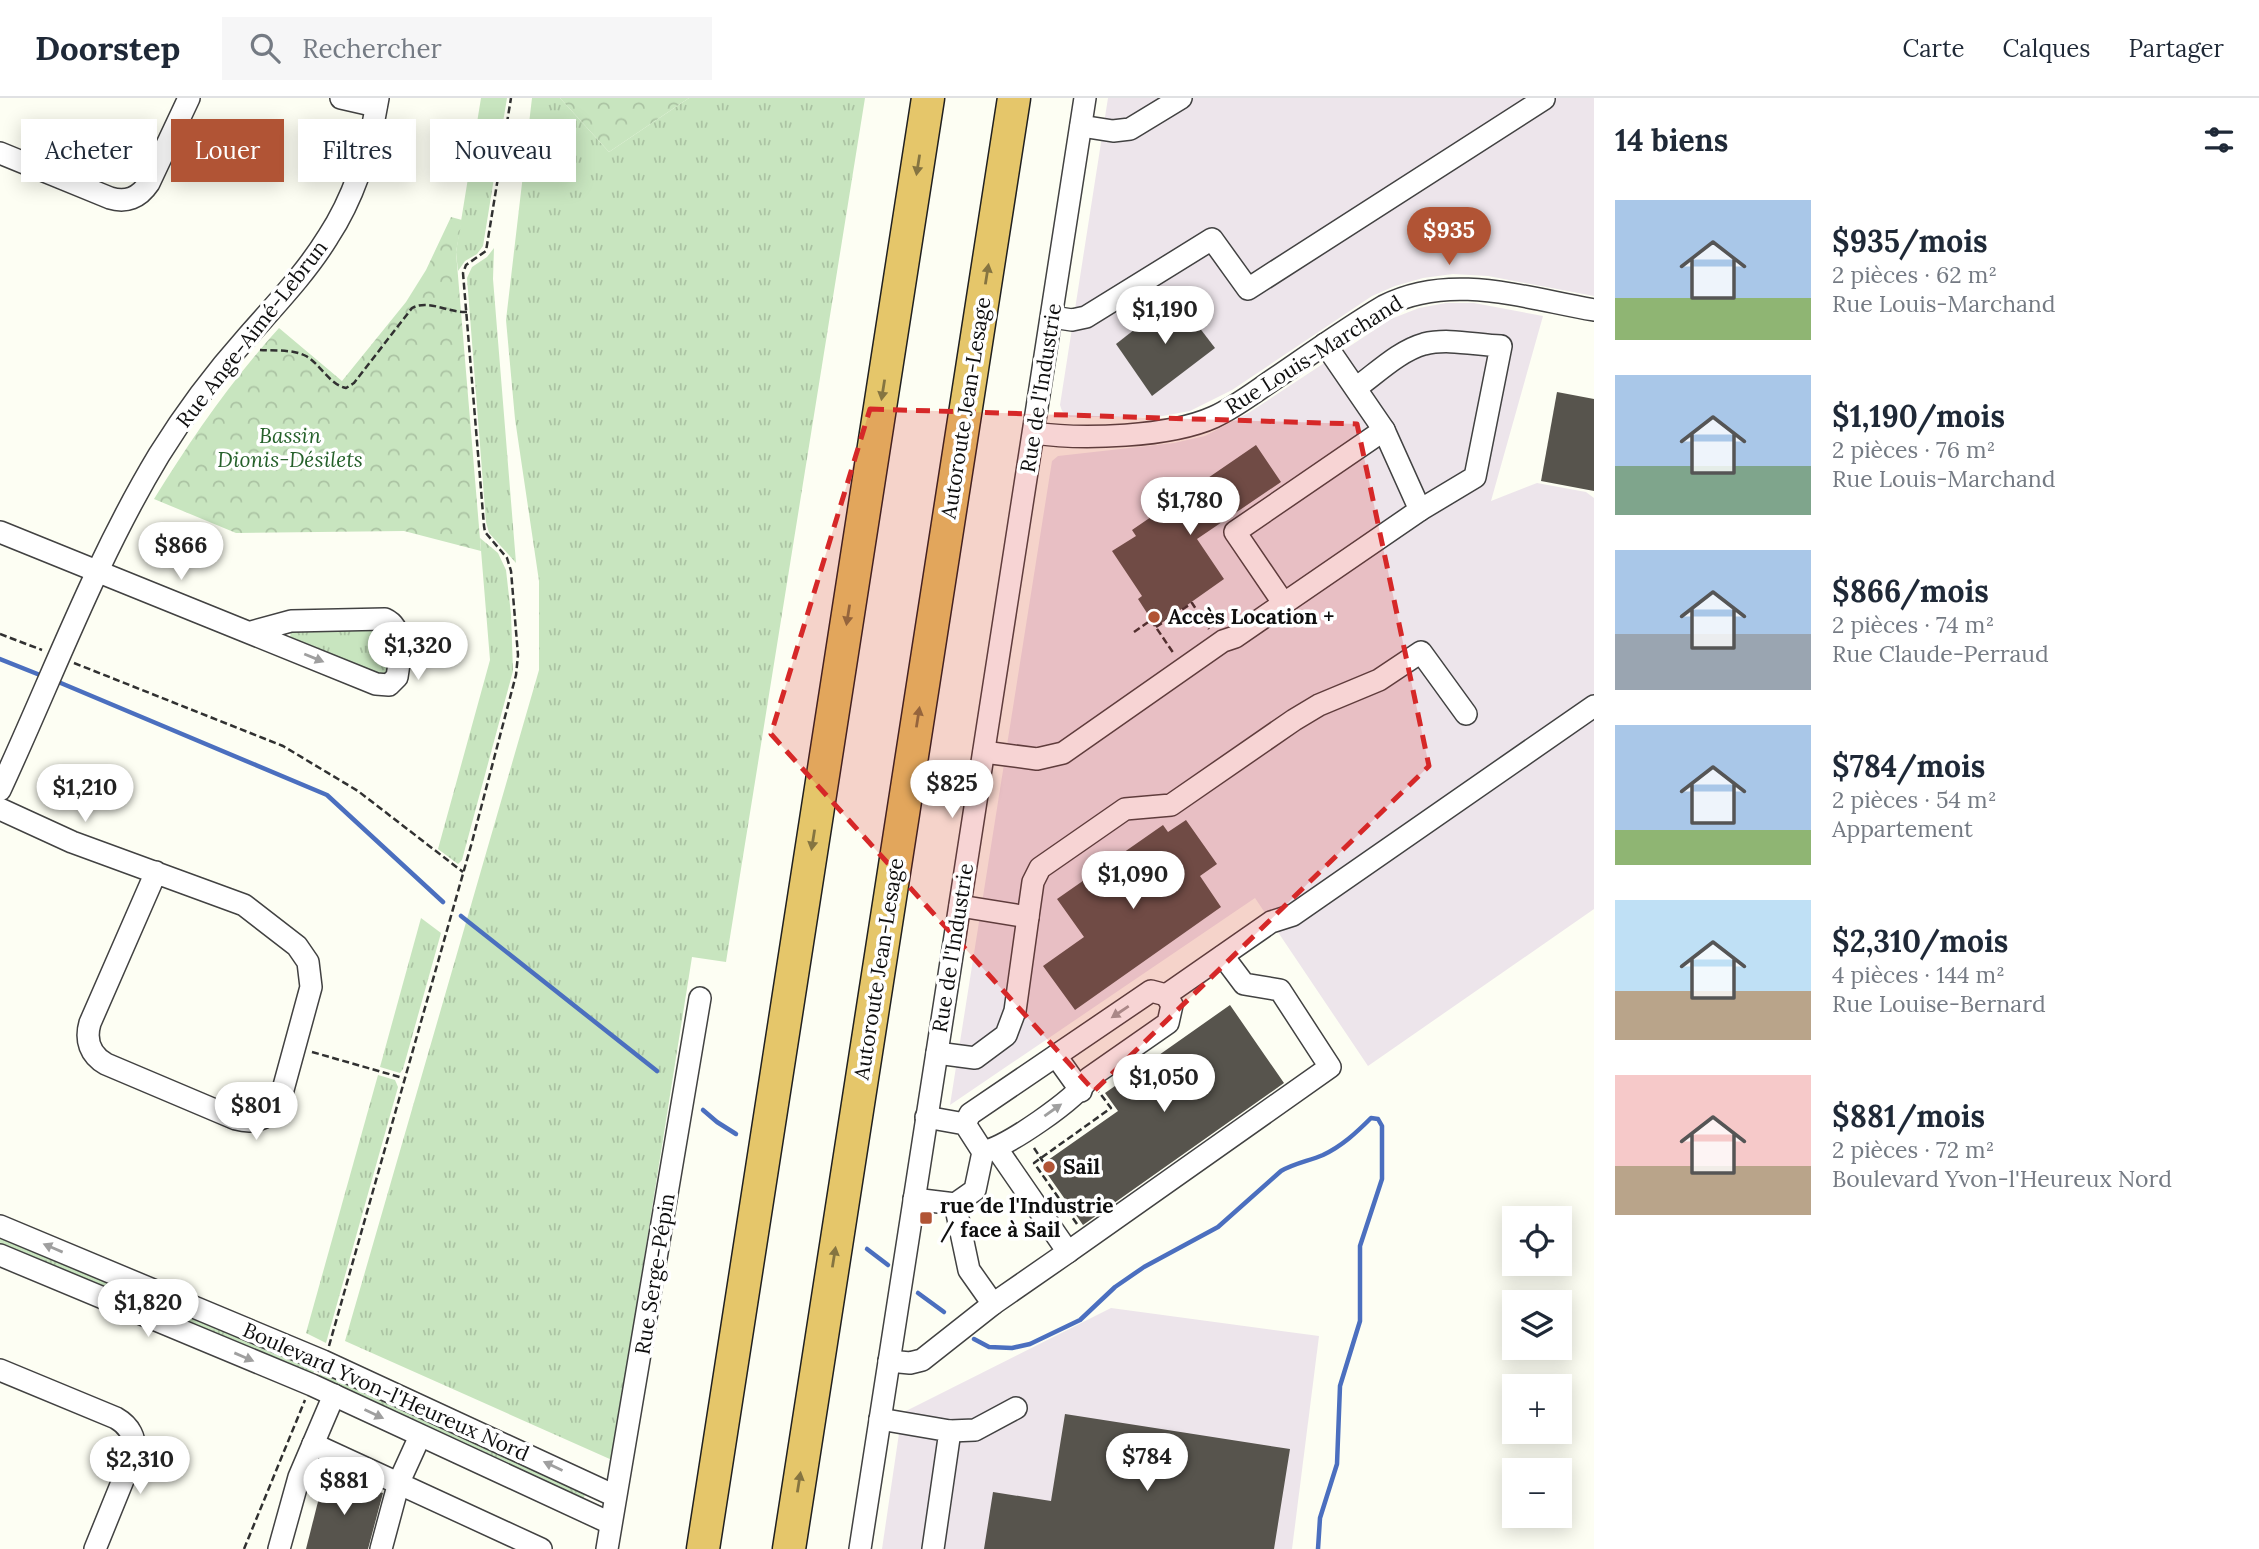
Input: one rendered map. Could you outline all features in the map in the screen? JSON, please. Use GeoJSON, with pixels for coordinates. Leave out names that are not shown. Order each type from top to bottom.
{"type":"FeatureCollection","features":[{"type":"Feature","properties":{"kind":"highway"},"geometry":{"type":"LineString","coordinates":[[703,1549],[928,98]]}},
{"type":"Feature","properties":{"kind":"highway","name":"Autoroute Jean-Lesage"},"geometry":{"type":"LineString","coordinates":[[789,1549],[1014,98]]}},
{"type":"Feature","properties":{"kind":"street"},"geometry":{"type":"LineString","coordinates":[[0,153],[110,198],[130,199],[139,195],[149,183],[189,98]]}},
{"type":"Feature","properties":{"kind":"street"},"geometry":{"type":"LineString","coordinates":[[341,98],[377,102]]}},
{"type":"Feature","properties":{"kind":"street","name":"Rue de l'Industrie"},"geometry":{"type":"LineString","coordinates":[[860,1549],[1085,98]]}},
{"type":"Feature","properties":{"kind":"street"},"geometry":{"type":"LineString","coordinates":[[1081,126],[1113,131],[1130,129],[1181,98]]}},
{"type":"Feature","properties":{"kind":"street"},"geometry":{"type":"LineString","coordinates":[[1052,317],[1072,320],[1086,317],[1213,239],[1248,289],[1544,99]]}},
{"type":"Feature","properties":{"kind":"street","name":"Rue Ange-Aimé-Lebrun"},"geometry":{"type":"LineString","coordinates":[[0,790],[96,571],[124,516],[175,431],[226,362],[298,279],[330,236],[357,178],[377,102]]}},
{"type":"Feature","properties":{"kind":"street","name":"Rue Louis-Marchand"},"geometry":{"type":"LineString","coordinates":[[1034,433],[1073,436],[1169,430],[1193,425],[1227,410],[1384,306],[1415,293],[1470,288],[1594,310]]}},
{"type":"Feature","properties":{"kind":"street"},"geometry":{"type":"LineString","coordinates":[[984,752],[1037,758],[1063,754],[1219,643],[1235,637],[1420,510],[1475,477],[1500,346],[1445,342],[1426,344],[1410,349],[1356,388]]}},
{"type":"Feature","properties":{"kind":"street"},"geometry":{"type":"LineString","coordinates":[[1325,344],[1384,430],[1420,510]]}},
{"type":"Feature","properties":{"kind":"street"},"geometry":{"type":"LineString","coordinates":[[1284,604],[1235,533],[1384,430]]}},
{"type":"Feature","properties":{"kind":"street"},"geometry":{"type":"LineString","coordinates":[[0,532],[382,685],[391,684],[397,677],[397,633],[392,623],[385,620],[291,621],[251,632]]}},
{"type":"Feature","properties":{"kind":"street"},"geometry":{"type":"LineString","coordinates":[[937,1053],[975,1058],[1006,1035],[1015,1011],[1033,882],[1040,868],[1125,809],[1171,805],[1294,720],[1319,705],[1379,680],[1421,652],[1465,714]]}},
{"type":"Feature","properties":{"kind":"street"},"geometry":{"type":"LineString","coordinates":[[1166,995],[1270,922],[1293,915],[1594,706]]}},
{"type":"Feature","properties":{"kind":"street"},"geometry":{"type":"LineString","coordinates":[[0,809],[72,842],[229,898],[255,911],[298,946],[308,962],[310,987],[281,1097],[274,1111],[261,1119],[246,1122],[236,1119],[106,1064],[98,1059],[89,1047],[87,1037],[90,1023],[156,872]]}},
{"type":"Feature","properties":{"kind":"street"},"geometry":{"type":"LineString","coordinates":[[960,906],[1028,916]]}},
{"type":"Feature","properties":{"kind":"street"},"geometry":{"type":"LineString","coordinates":[[889,1361],[910,1363],[922,1360],[993,1304],[1330,1067],[1280,990],[1244,984],[1223,956]]}},
{"type":"Feature","properties":{"kind":"street"},"geometry":{"type":"LineString","coordinates":[[914,1199],[955,1204],[975,1190],[990,1151],[1087,1088],[1089,1079],[1168,1023],[1172,1005],[1166,995],[1151,991],[970,1114],[965,1124]]}},
{"type":"Feature","properties":{"kind":"street","name":"Rue Serge-Pépin"},"geometry":{"type":"LineString","coordinates":[[607,1549],[615,1496],[622,1474],[700,998]]}},
{"type":"Feature","properties":{"kind":"street"},"geometry":{"type":"LineString","coordinates":[[1056,1056],[1087,1088]]}},
{"type":"Feature","properties":{"kind":"street"},"geometry":{"type":"LineString","coordinates":[[926,1117],[965,1124],[990,1151],[1068,1252]]}},
{"type":"Feature","properties":{"kind":"street"},"geometry":{"type":"LineString","coordinates":[[955,1204],[969,1270],[993,1304]]}},
{"type":"Feature","properties":{"kind":"street","name":"Boulevard Yvon-l'Heureux Nord"},"geometry":{"type":"LineString","coordinates":[[0,1226],[323,1361],[615,1496]]}},
{"type":"Feature","properties":{"kind":"street","name":"Boulevard Yvon-l'Heureux Nord"},"geometry":{"type":"LineString","coordinates":[[0,1255],[334,1395],[610,1523]]}},
{"type":"Feature","properties":{"kind":"street"},"geometry":{"type":"LineString","coordinates":[[0,1370],[116,1419],[125,1424],[134,1438],[134,1453],[95,1549]]}},
{"type":"Feature","properties":{"kind":"street"},"geometry":{"type":"LineString","coordinates":[[279,1549],[299,1477],[334,1395]]}},
{"type":"Feature","properties":{"kind":"street"},"geometry":{"type":"LineString","coordinates":[[880,1419],[950,1431],[975,1430],[1016,1408]]}},
{"type":"Feature","properties":{"kind":"street"},"geometry":{"type":"LineString","coordinates":[[933,1549],[950,1431]]}},
{"type":"Feature","properties":{"kind":"street"},"geometry":{"type":"LineString","coordinates":[[381,1549],[399,1482],[421,1436]]}},
{"type":"Feature","properties":{"kind":"street"},"geometry":{"type":"LineString","coordinates":[[313,1444],[541,1549]]}},
{"type":"Feature","properties":{"kind":"path"},"geometry":{"type":"LineString","coordinates":[[329,1346],[516,675],[518,655],[510,564],[485,532],[484,526],[463,270],[486,251],[510,98]]}},
{"type":"Feature","properties":{"kind":"path"},"geometry":{"type":"LineString","coordinates":[[258,349],[298,353],[308,358],[338,385],[346,388],[354,383],[415,306],[423,304],[458,313],[467,312]]}},
{"type":"Feature","properties":{"kind":"path"},"geometry":{"type":"LineString","coordinates":[[1156,627],[1192,603],[1219,643]]}},
{"type":"Feature","properties":{"kind":"path"},"geometry":{"type":"LineString","coordinates":[[1134,632],[1151,620],[1179,661]]}},
{"type":"Feature","properties":{"kind":"path"},"geometry":{"type":"LineString","coordinates":[[0,634],[283,746],[358,791],[463,872]]}},
{"type":"Feature","properties":{"kind":"path"},"geometry":{"type":"LineString","coordinates":[[308,1051],[404,1078]]}},
{"type":"Feature","properties":{"kind":"path"},"geometry":{"type":"LineString","coordinates":[[1079,1227],[1034,1163],[1111,1108],[1087,1088]]}},
{"type":"Feature","properties":{"kind":"path"},"geometry":{"type":"LineString","coordinates":[[1041,1158],[1044,1163]]}},
{"type":"Feature","properties":{"kind":"path"},"geometry":{"type":"LineString","coordinates":[[243,1549],[304,1403]]}},
{"type":"Feature","properties":{"kind":"highlighted area"},"geometry":{"type":"Polygon","coordinates":[[[870,409],[1357,424],[1429,766],[1094,1091],[771,734],[870,409]]]}},
{"type":"Feature","properties":{"kind":"shaded area"},"geometry":{"type":"Polygon","coordinates":[[[1108,98],[1594,98],[1594,296],[1488,276],[1453,274],[1423,278],[1372,296],[1232,390],[1190,411],[1157,417],[1070,417],[1062,411],[1060,405],[1108,98]]]}},
{"type":"Feature","properties":{"kind":"shaded area"},"geometry":{"type":"Polygon","coordinates":[[[1446,303],[1474,303],[1543,316],[1491,501],[1537,483],[1586,492],[1594,498],[1594,909],[1368,1066],[1255,898],[950,1105],[1052,461],[1058,456],[1174,443],[1205,436],[1250,412],[1391,319],[1419,308],[1446,303]]]}},
{"type":"Feature","properties":{"kind":"shaded area"},"geometry":{"type":"Polygon","coordinates":[[[1111,1308],[1319,1336],[1292,1549],[882,1549],[902,1413],[1111,1308]]]}},
{"type":"Feature","properties":{"kind":"green space"},"geometry":{"type":"Polygon","coordinates":[[[481,98],[507,98],[504,119],[478,119],[481,98]]]}},
{"type":"Feature","properties":{"kind":"green space"},"geometry":{"type":"Polygon","coordinates":[[[532,98],[560,98],[609,152],[689,98],[865,98],[726,962],[692,957],[612,1460],[345,1341],[539,670],[539,581],[515,419],[506,320],[522,182],[576,182],[576,119],[530,119],[532,98]]]}},
{"type":"Feature","properties":{"kind":"green space"},"geometry":{"type":"Polygon","coordinates":[[[560,98],[689,98],[609,152],[560,98]]]}},
{"type":"Feature","properties":{"kind":"green space"},"geometry":{"type":"Polygon","coordinates":[[[467,182],[493,182],[483,246],[477,254],[465,261],[458,271],[456,252],[467,182]]]}},
{"type":"Feature","properties":{"kind":"green space","name":"Bassin Dionis-Désilets"},"geometry":{"type":"Polygon","coordinates":[[[451,217],[462,220],[456,252],[481,551],[404,531],[236,533],[154,499],[212,411],[279,328],[342,381],[406,302],[426,270],[451,217]]]}},
{"type":"Feature","properties":{"kind":"green space"},"geometry":{"type":"Polygon","coordinates":[[[494,248],[493,279],[516,563],[489,533],[486,522],[467,278],[472,267],[487,257],[494,248]]]}},
{"type":"Feature","properties":{"kind":"green space"},"geometry":{"type":"Polygon","coordinates":[[[480,538],[498,553],[506,570],[513,671],[462,860],[458,864],[438,849],[490,660],[480,538]]]}},
{"type":"Feature","properties":{"kind":"green space"},"geometry":{"type":"Polygon","coordinates":[[[382,628],[390,659],[389,670],[381,676],[290,639],[291,630],[382,628]]]}},
{"type":"Feature","properties":{"kind":"green space"},"geometry":{"type":"Polygon","coordinates":[[[421,918],[441,933],[400,1073],[380,1067],[421,918]]]}},
{"type":"Feature","properties":{"kind":"green space"},"geometry":{"type":"Polygon","coordinates":[[[378,1075],[395,1080],[398,1087],[326,1343],[306,1333],[378,1075]]]}},
{"type":"Feature","properties":{"kind":"green space"},"geometry":{"type":"Polygon","coordinates":[[[0,1236],[315,1369],[312,1376],[0,1245],[0,1236]]]}},
{"type":"Feature","properties":{"kind":"green space"},"geometry":{"type":"Polygon","coordinates":[[[321,1371],[586,1492],[583,1500],[318,1379],[321,1371]]]}},
{"type":"Feature","properties":{"kind":"building"},"geometry":{"type":"Polygon","coordinates":[[[1176,297],[1215,348],[1152,396],[1116,344],[1176,297]]]}},
{"type":"Feature","properties":{"kind":"building"},"geometry":{"type":"Polygon","coordinates":[[[1557,392],[1594,399],[1594,491],[1541,481],[1557,392]]]}},
{"type":"Feature","properties":{"kind":"building"},"geometry":{"type":"Polygon","coordinates":[[[1256,445],[1281,482],[1197,539],[1224,579],[1156,627],[1138,599],[1142,596],[1112,551],[1136,536],[1132,530],[1256,445]]]}},
{"type":"Feature","properties":{"kind":"building"},"geometry":{"type":"Polygon","coordinates":[[[1186,820],[1217,864],[1200,876],[1221,907],[1075,1010],[1043,966],[1084,937],[1057,899],[1163,825],[1168,832],[1186,820]]]}},
{"type":"Feature","properties":{"kind":"building"},"geometry":{"type":"Polygon","coordinates":[[[1230,1005],[1284,1083],[1083,1225],[1041,1165],[1118,1111],[1105,1093],[1230,1005]]]}},
{"type":"Feature","properties":{"kind":"building"},"geometry":{"type":"Polygon","coordinates":[[[1065,1414],[1290,1449],[1274,1549],[984,1549],[993,1492],[1051,1501],[1065,1414]]]}},
{"type":"Feature","properties":{"kind":"building"},"geometry":{"type":"Polygon","coordinates":[[[324,1478],[383,1493],[368,1549],[306,1549],[324,1478]]]}},
{"type":"Feature","properties":{"kind":"waterway"},"geometry":{"type":"LineString","coordinates":[[0,659],[45,677]]}},
{"type":"Feature","properties":{"kind":"waterway"},"geometry":{"type":"LineString","coordinates":[[56,681],[327,795],[443,902]]}},
{"type":"Feature","properties":{"kind":"waterway"},"geometry":{"type":"LineString","coordinates":[[461,916],[657,1071]]}},
{"type":"Feature","properties":{"kind":"waterway"},"geometry":{"type":"LineString","coordinates":[[703,1110],[736,1134]]}},
{"type":"Feature","properties":{"kind":"waterway"},"geometry":{"type":"LineString","coordinates":[[974,1339],[989,1347],[1012,1348],[1030,1344],[1080,1320],[1115,1287],[1144,1267],[1218,1227],[1281,1171],[1330,1151],[1371,1118],[1378,1119],[1382,1126],[1382,1179],[1360,1246],[1360,1321],[1340,1386],[1337,1464],[1320,1518],[1318,1549]]}},
{"type":"Feature","properties":{"kind":"waterway"},"geometry":{"type":"LineString","coordinates":[[867,1249],[888,1265]]}},
{"type":"Feature","properties":{"kind":"waterway"},"geometry":{"type":"LineString","coordinates":[[918,1293],[944,1312]]}},
{"type":"Feature","properties":{"kind":"place","name":"Accès Location +"},"geometry":{"type":"Point","coordinates":[1154,617]}},
{"type":"Feature","properties":{"kind":"place","name":"Sail"},"geometry":{"type":"Point","coordinates":[1049,1167]}},
{"type":"Feature","properties":{"kind":"place","name":"rue de l'Industrie / face à Sail"},"geometry":{"type":"Point","coordinates":[926,1218]}}]}
